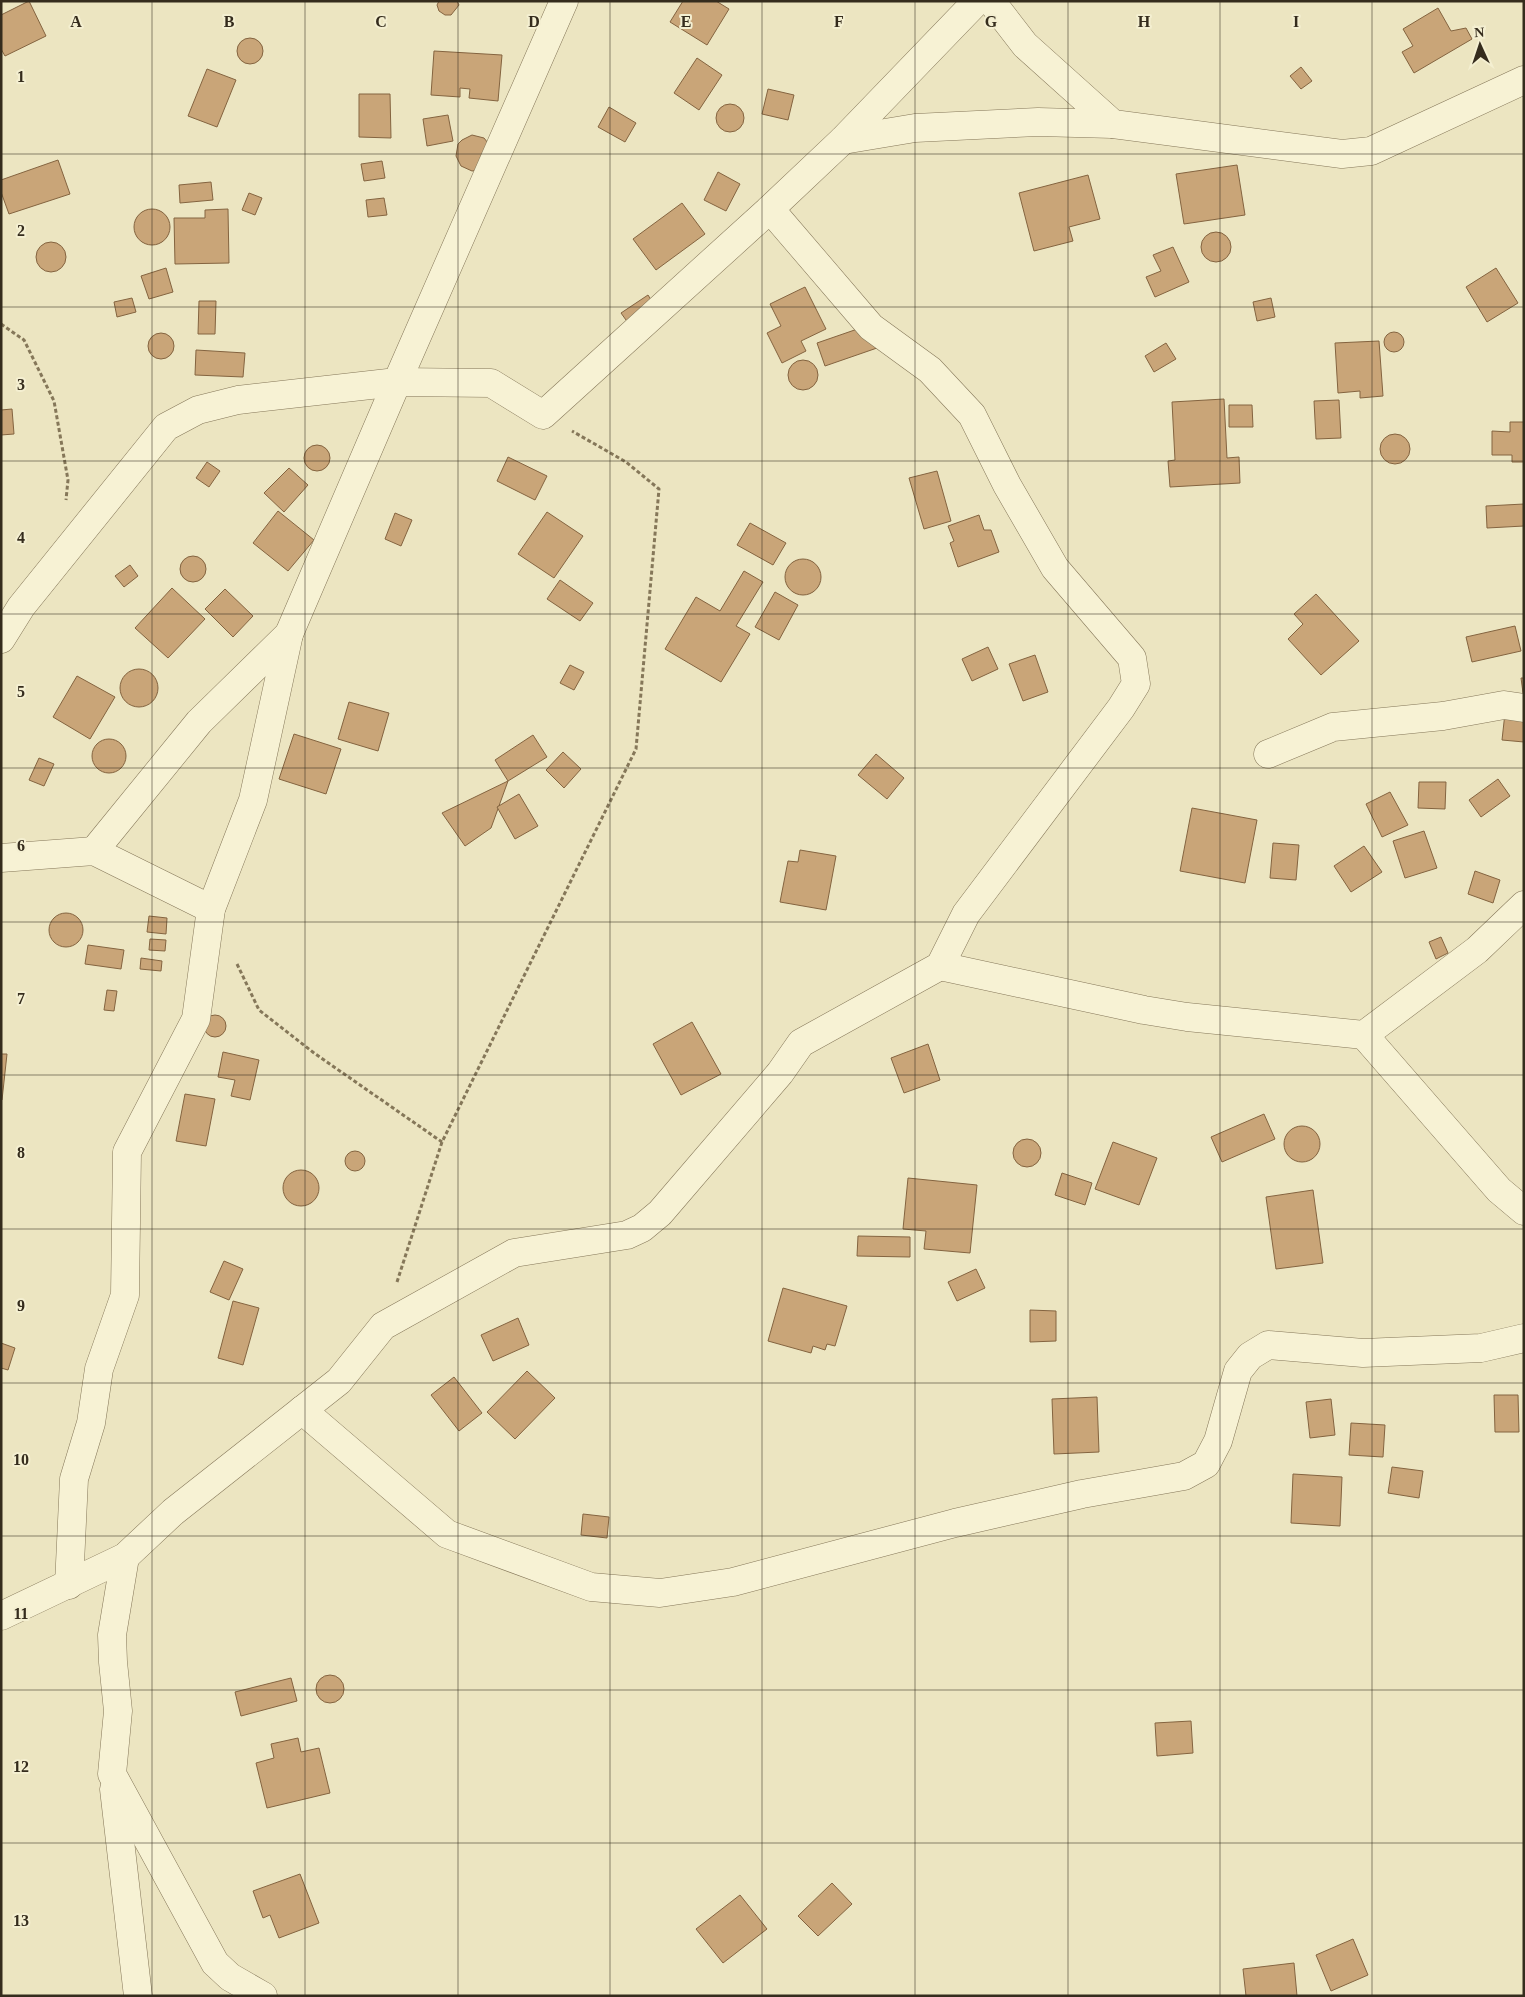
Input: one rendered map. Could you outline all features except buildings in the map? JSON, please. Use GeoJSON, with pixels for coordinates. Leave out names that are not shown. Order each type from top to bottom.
{"type":"FeatureCollection","features":[{"type":"Feature","properties":{"kind":"street"},"geometry":{"type":"LineString","coordinates":[[68,1585],[74,1479],[91,1423],[99,1369],[125,1295],[127,1152],[196,1018],[211,909],[253,800],[289,634],[564,1]]}},
{"type":"Feature","properties":{"kind":"street"},"geometry":{"type":"LineString","coordinates":[[1,639],[21,607],[166,427],[198,410],[238,400],[397,382],[491,383],[543,415],[770,209],[843,140],[977,1]]}},
{"type":"Feature","properties":{"kind":"street"},"geometry":{"type":"LineString","coordinates":[[991,1],[1025,45],[1113,124]]}},
{"type":"Feature","properties":{"kind":"street"},"geometry":{"type":"LineString","coordinates":[[843,140],[914,128],[1038,122],[1113,124],[1342,154],[1371,151],[1524,80]]}},
{"type":"Feature","properties":{"kind":"street"},"geometry":{"type":"LineString","coordinates":[[1,1616],[125,1557],[172,1512],[339,1381],[383,1326],[514,1253],[627,1235],[642,1228],[660,1213],[673,1198],[780,1073],[801,1043],[940,966],[966,914],[1122,708],[1136,684],[1132,658],[1055,568],[1007,485],[972,415],[930,370],[871,327],[770,209]]}},
{"type":"Feature","properties":{"kind":"street"},"geometry":{"type":"LineString","coordinates":[[94,851],[199,722],[289,634]]}},
{"type":"Feature","properties":{"kind":"street"},"geometry":{"type":"LineString","coordinates":[[1268,754],[1333,727],[1443,716],[1504,705],[1524,708]]}},
{"type":"Feature","properties":{"kind":"street"},"geometry":{"type":"LineString","coordinates":[[1,858],[94,851],[211,909]]}},
{"type":"Feature","properties":{"kind":"street"},"geometry":{"type":"LineString","coordinates":[[940,966],[1144,1010],[1187,1017],[1364,1035],[1477,950],[1524,905]]}},
{"type":"Feature","properties":{"kind":"street"},"geometry":{"type":"LineString","coordinates":[[1364,1035],[1499,1190],[1524,1211]]}},
{"type":"Feature","properties":{"kind":"street"},"geometry":{"type":"LineString","coordinates":[[302,1410],[447,1534],[591,1587],[660,1593],[733,1582],[955,1522],[1082,1494],[1184,1476],[1206,1464],[1218,1441],[1238,1371],[1250,1356],[1268,1345],[1363,1353],[1480,1348],[1524,1338]]}},
{"type":"Feature","properties":{"kind":"street"},"geometry":{"type":"LineString","coordinates":[[125,1557],[112,1635],[118,1711],[112,1774],[138,1996]]}},
{"type":"Feature","properties":{"kind":"street"},"geometry":{"type":"LineString","coordinates":[[112,1774],[215,1963],[230,1977],[263,1996]]}},
{"type":"Feature","properties":{"kind":"path"},"geometry":{"type":"LineString","coordinates":[[1,324],[24,340],[54,401],[68,480],[65,509]]}},
{"type":"Feature","properties":{"kind":"path"},"geometry":{"type":"LineString","coordinates":[[383,1326],[442,1142],[636,749],[660,489],[626,462],[543,415]]}},
{"type":"Feature","properties":{"kind":"path"},"geometry":{"type":"LineString","coordinates":[[235,959],[259,1010],[314,1053],[442,1142]]}}]}
